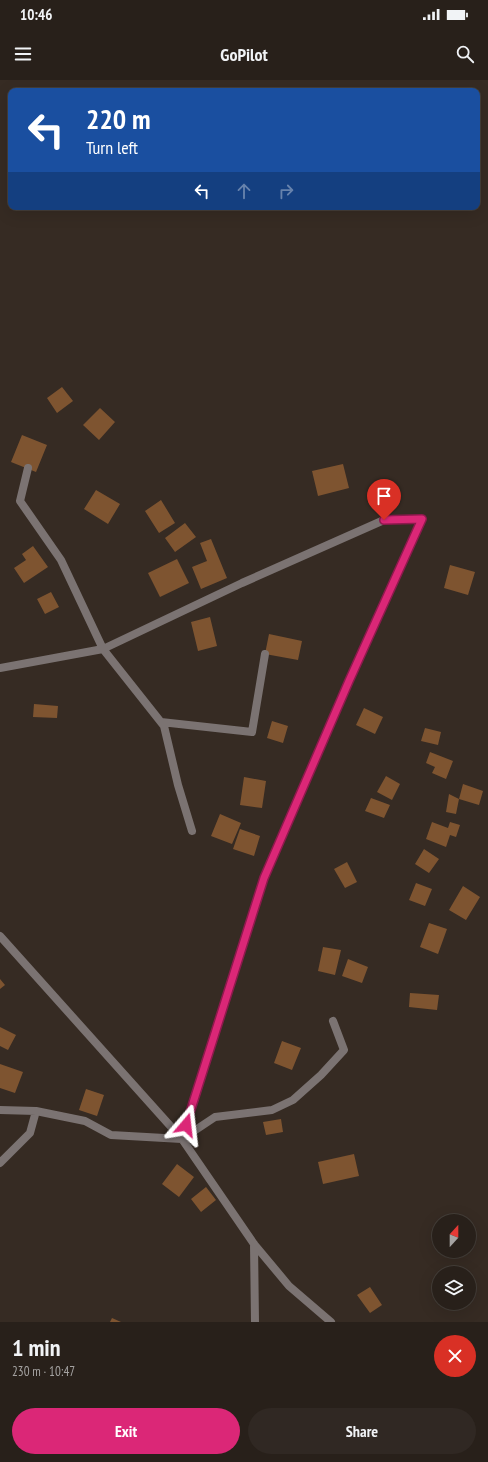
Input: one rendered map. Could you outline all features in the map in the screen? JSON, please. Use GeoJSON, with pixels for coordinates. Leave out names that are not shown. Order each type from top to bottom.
{"type":"FeatureCollection","features":[{"type":"Feature","properties":{"kind":"street"},"geometry":{"type":"LineString","coordinates":[[28,468],[20,501],[61,560],[103,649],[164,726],[178,785],[192,831]]}},
{"type":"Feature","properties":{"kind":"street"},"geometry":{"type":"LineString","coordinates":[[0,668],[103,649],[242,583],[384,520],[422,519],[349,681],[264,878],[182,1139]]}},
{"type":"Feature","properties":{"kind":"street"},"geometry":{"type":"LineString","coordinates":[[161,722],[252,732],[265,654]]}},
{"type":"Feature","properties":{"kind":"street"},"geometry":{"type":"LineString","coordinates":[[0,936],[182,1139],[254,1244],[289,1286],[331,1322]]}},
{"type":"Feature","properties":{"kind":"street"},"geometry":{"type":"LineString","coordinates":[[0,1110],[36,1111],[85,1121],[111,1135],[182,1139],[215,1117],[272,1110],[293,1100],[344,1050],[332,1021]]}},
{"type":"Feature","properties":{"kind":"street"},"geometry":{"type":"LineString","coordinates":[[0,1163],[30,1133],[36,1111]]}},
{"type":"Feature","properties":{"kind":"street"},"geometry":{"type":"LineString","coordinates":[[254,1244],[255,1322]]}},
{"type":"Feature","properties":{"kind":"building"},"geometry":{"type":"Polygon","coordinates":[[[62,387],[73,401],[57,413],[47,398],[62,387]]]}},
{"type":"Feature","properties":{"kind":"building"},"geometry":{"type":"Polygon","coordinates":[[[100,408],[115,422],[99,440],[83,425],[100,408]]]}},
{"type":"Feature","properties":{"kind":"building"},"geometry":{"type":"Polygon","coordinates":[[[22,435],[47,445],[36,472],[11,462],[22,435]]]}},
{"type":"Feature","properties":{"kind":"building"},"geometry":{"type":"Polygon","coordinates":[[[343,464],[349,488],[318,496],[312,471],[343,464]]]}},
{"type":"Feature","properties":{"kind":"building"},"geometry":{"type":"Polygon","coordinates":[[[96,490],[120,504],[108,524],[84,509],[96,490]]]}},
{"type":"Feature","properties":{"kind":"building"},"geometry":{"type":"Polygon","coordinates":[[[161,500],[175,523],[159,533],[145,511],[161,500]]]}},
{"type":"Feature","properties":{"kind":"building"},"geometry":{"type":"Polygon","coordinates":[[[185,523],[196,537],[175,552],[165,538],[185,523]]]}},
{"type":"Feature","properties":{"kind":"building"},"geometry":{"type":"Polygon","coordinates":[[[211,539],[227,578],[201,589],[192,567],[207,561],[200,543],[211,539]]]}},
{"type":"Feature","properties":{"kind":"building"},"geometry":{"type":"Polygon","coordinates":[[[33,546],[48,567],[24,583],[14,568],[26,560],[22,554],[33,546]]]}},
{"type":"Feature","properties":{"kind":"building"},"geometry":{"type":"Polygon","coordinates":[[[177,559],[189,583],[160,597],[148,573],[177,559]]]}},
{"type":"Feature","properties":{"kind":"building"},"geometry":{"type":"Polygon","coordinates":[[[450,565],[475,572],[468,595],[444,588],[450,565]]]}},
{"type":"Feature","properties":{"kind":"building"},"geometry":{"type":"Polygon","coordinates":[[[51,592],[59,607],[45,614],[37,599],[51,592]]]}},
{"type":"Feature","properties":{"kind":"building"},"geometry":{"type":"Polygon","coordinates":[[[210,617],[217,646],[198,651],[191,622],[210,617]]]}},
{"type":"Feature","properties":{"kind":"building"},"geometry":{"type":"Polygon","coordinates":[[[269,634],[302,641],[298,660],[265,654],[269,634]]]}},
{"type":"Feature","properties":{"kind":"building"},"geometry":{"type":"Polygon","coordinates":[[[34,704],[58,706],[57,718],[33,717],[34,704]]]}},
{"type":"Feature","properties":{"kind":"building"},"geometry":{"type":"Polygon","coordinates":[[[364,708],[383,717],[375,734],[356,725],[364,708]]]}},
{"type":"Feature","properties":{"kind":"building"},"geometry":{"type":"Polygon","coordinates":[[[272,721],[288,726],[283,743],[267,738],[272,721]]]}},
{"type":"Feature","properties":{"kind":"building"},"geometry":{"type":"Polygon","coordinates":[[[425,728],[441,732],[438,745],[421,741],[425,728]]]}},
{"type":"Feature","properties":{"kind":"building"},"geometry":{"type":"Polygon","coordinates":[[[430,752],[453,761],[446,779],[432,773],[435,767],[426,763],[430,752]]]}},
{"type":"Feature","properties":{"kind":"building"},"geometry":{"type":"Polygon","coordinates":[[[386,776],[400,784],[392,800],[377,792],[386,776]]]}},
{"type":"Feature","properties":{"kind":"building"},"geometry":{"type":"Polygon","coordinates":[[[244,777],[266,781],[262,808],[240,805],[244,777]]]}},
{"type":"Feature","properties":{"kind":"building"},"geometry":{"type":"Polygon","coordinates":[[[463,784],[483,791],[479,805],[459,799],[463,784]]]}},
{"type":"Feature","properties":{"kind":"building"},"geometry":{"type":"Polygon","coordinates":[[[449,794],[459,799],[456,814],[446,812],[449,794]]]}},
{"type":"Feature","properties":{"kind":"building"},"geometry":{"type":"Polygon","coordinates":[[[371,798],[390,805],[384,818],[365,811],[371,798]]]}},
{"type":"Feature","properties":{"kind":"building"},"geometry":{"type":"Polygon","coordinates":[[[220,814],[241,823],[232,844],[211,836],[220,814]]]}},
{"type":"Feature","properties":{"kind":"building"},"geometry":{"type":"Polygon","coordinates":[[[432,822],[448,828],[450,822],[460,825],[456,837],[450,835],[446,847],[426,839],[432,822]]]}},
{"type":"Feature","properties":{"kind":"building"},"geometry":{"type":"Polygon","coordinates":[[[240,829],[260,836],[254,856],[233,849],[240,829]]]}},
{"type":"Feature","properties":{"kind":"building"},"geometry":{"type":"Polygon","coordinates":[[[424,849],[439,859],[429,873],[415,864],[424,849]]]}},
{"type":"Feature","properties":{"kind":"building"},"geometry":{"type":"Polygon","coordinates":[[[347,862],[357,882],[345,888],[334,869],[347,862]]]}},
{"type":"Feature","properties":{"kind":"building"},"geometry":{"type":"Polygon","coordinates":[[[416,883],[432,889],[425,906],[409,900],[416,883]]]}},
{"type":"Feature","properties":{"kind":"building"},"geometry":{"type":"Polygon","coordinates":[[[463,886],[480,897],[466,920],[449,910],[463,886]]]}},
{"type":"Feature","properties":{"kind":"building"},"geometry":{"type":"Polygon","coordinates":[[[429,923],[447,929],[438,954],[420,947],[429,923]]]}},
{"type":"Feature","properties":{"kind":"building"},"geometry":{"type":"Polygon","coordinates":[[[323,947],[341,950],[335,975],[318,971],[323,947]]]}},
{"type":"Feature","properties":{"kind":"building"},"geometry":{"type":"Polygon","coordinates":[[[348,959],[368,967],[362,983],[342,976],[348,959]]]}},
{"type":"Feature","properties":{"kind":"building"},"geometry":{"type":"Polygon","coordinates":[[[0,979],[5,985],[0,989],[0,979]]]}},
{"type":"Feature","properties":{"kind":"building"},"geometry":{"type":"Polygon","coordinates":[[[410,993],[439,995],[437,1010],[409,1007],[410,993]]]}},
{"type":"Feature","properties":{"kind":"building"},"geometry":{"type":"Polygon","coordinates":[[[0,1027],[16,1035],[8,1050],[0,1046],[0,1027]]]}},
{"type":"Feature","properties":{"kind":"building"},"geometry":{"type":"Polygon","coordinates":[[[282,1041],[301,1048],[292,1070],[274,1063],[282,1041]]]}},
{"type":"Feature","properties":{"kind":"building"},"geometry":{"type":"Polygon","coordinates":[[[0,1064],[23,1072],[15,1093],[0,1088],[0,1064]]]}},
{"type":"Feature","properties":{"kind":"building"},"geometry":{"type":"Polygon","coordinates":[[[86,1089],[104,1095],[97,1116],[79,1110],[86,1089]]]}},
{"type":"Feature","properties":{"kind":"building"},"geometry":{"type":"Polygon","coordinates":[[[281,1119],[283,1132],[266,1135],[263,1122],[281,1119]]]}},
{"type":"Feature","properties":{"kind":"building"},"geometry":{"type":"Polygon","coordinates":[[[354,1154],[359,1176],[323,1184],[318,1162],[354,1154]]]}},
{"type":"Feature","properties":{"kind":"building"},"geometry":{"type":"Polygon","coordinates":[[[177,1164],[194,1177],[179,1197],[162,1184],[177,1164]]]}},
{"type":"Feature","properties":{"kind":"building"},"geometry":{"type":"Polygon","coordinates":[[[206,1187],[216,1200],[201,1212],[191,1199],[206,1187]]]}},
{"type":"Feature","properties":{"kind":"building"},"geometry":{"type":"Polygon","coordinates":[[[370,1287],[382,1305],[370,1313],[357,1295],[370,1287]]]}},
{"type":"Feature","properties":{"kind":"building"},"geometry":{"type":"Polygon","coordinates":[[[112,1318],[121,1322],[110,1322],[112,1318]]]}},
{"type":"Feature","properties":{"kind":"route"},"geometry":{"type":"LineString","coordinates":[[186,1125],[264,878],[349,681],[422,519],[384,520]]}}]}
